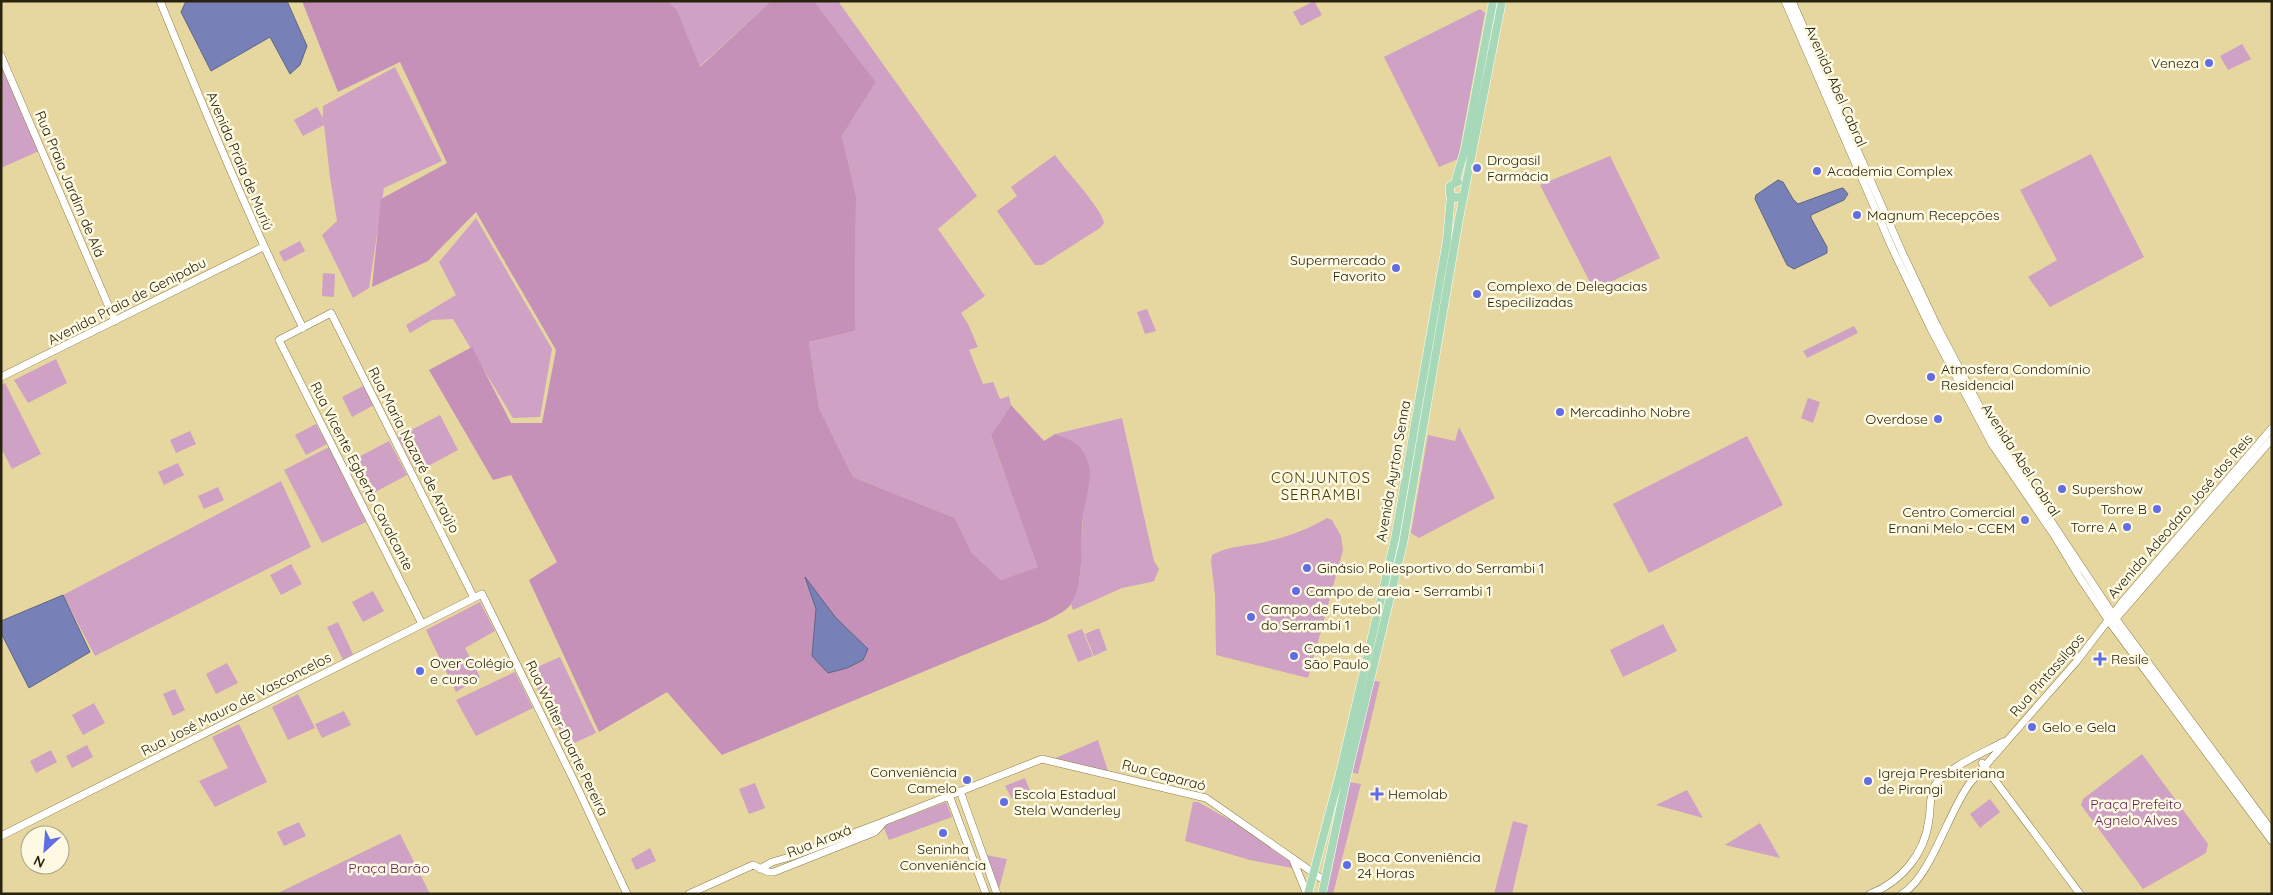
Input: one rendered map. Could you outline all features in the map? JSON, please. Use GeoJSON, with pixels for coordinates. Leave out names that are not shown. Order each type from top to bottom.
{"type":"FeatureCollection","features":[{"type":"Feature","properties":{"kind":"main road","name":"Avenida Praia de Muriú"},"geometry":{"type":"LineString","coordinates":[[160,1],[222,155],[304,328]]}},
{"type":"Feature","properties":{"kind":"main road"},"geometry":{"type":"LineString","coordinates":[[1455,182],[1461,183],[1464,192],[1458,198],[1449,197],[1449,189],[1455,182],[1465,149],[1493,1]]}},
{"type":"Feature","properties":{"kind":"main road","name":"Avenida Ayrton Senna"},"geometry":{"type":"LineString","coordinates":[[1322,894],[1346,776],[1403,544],[1464,192],[1502,1]]}},
{"type":"Feature","properties":{"kind":"main road","name":"Avenida Abel Cabral"},"geometry":{"type":"LineString","coordinates":[[1786,1],[1893,250],[1931,329],[1992,444],[2083,576]]}},
{"type":"Feature","properties":{"kind":"main road","name":"Avenida Abel Cabral"},"geometry":{"type":"LineString","coordinates":[[1792,1],[1902,252],[1937,326],[1996,438],[2110,621],[2217,763],[2272,841]]}},
{"type":"Feature","properties":{"kind":"main road","name":"Rua Praia Jardim de Alá"},"geometry":{"type":"LineString","coordinates":[[1,56],[115,321]]}},
{"type":"Feature","properties":{"kind":"main road","name":"Avenida Ayrton Senna"},"geometry":{"type":"LineString","coordinates":[[1307,894],[1315,874],[1380,607],[1401,510],[1446,248],[1449,197]]}},
{"type":"Feature","properties":{"kind":"main road","name":"Avenida Praia de Genipabu"},"geometry":{"type":"LineString","coordinates":[[1,377],[264,247]]}},
{"type":"Feature","properties":{"kind":"main road","name":"Rua Maria Nazaré de Araújo"},"geometry":{"type":"LineString","coordinates":[[304,328],[331,313],[474,598]]}},
{"type":"Feature","properties":{"kind":"main road","name":"Rua Vicente Egberto Cavalcante"},"geometry":{"type":"LineString","coordinates":[[304,328],[279,340],[422,624]]}},
{"type":"Feature","properties":{"kind":"main road","name":"Avenida Adeodato José dos Reis"},"geometry":{"type":"LineString","coordinates":[[2110,621],[2272,428]]}},
{"type":"Feature","properties":{"kind":"main road","name":"Avenida Adeodato José dos Reis"},"geometry":{"type":"LineString","coordinates":[[2171,549],[2272,439]]}},
{"type":"Feature","properties":{"kind":"main road","name":"Rua José Mauro de Vasconcelos"},"geometry":{"type":"LineString","coordinates":[[1,836],[482,594]]}},
{"type":"Feature","properties":{"kind":"main road","name":"Rua Walter Duarte Pereira"},"geometry":{"type":"LineString","coordinates":[[482,594],[579,791],[627,894]]}},
{"type":"Feature","properties":{"kind":"main road"},"geometry":{"type":"LineString","coordinates":[[1380,607],[1388,609]]}},
{"type":"Feature","properties":{"kind":"main road","name":"Rua Pintassilgos"},"geometry":{"type":"LineString","coordinates":[[1902,894],[1912,887],[1921,875],[1962,794],[2110,621]]}},
{"type":"Feature","properties":{"kind":"main road"},"geometry":{"type":"LineString","coordinates":[[1870,894],[1889,885],[1912,862],[1927,831],[1931,795],[1938,780],[1948,772],[2008,740]]}},
{"type":"Feature","properties":{"kind":"main road"},"geometry":{"type":"LineString","coordinates":[[1976,758],[1985,766],[2080,894]]}},
{"type":"Feature","properties":{"kind":"main road","name":"Rua Caparaó"},"geometry":{"type":"LineString","coordinates":[[1042,759],[1206,798],[1325,881]]}},
{"type":"Feature","properties":{"kind":"main road","name":"Rua Araxá"},"geometry":{"type":"LineString","coordinates":[[762,867],[883,822],[1042,759]]}},
{"type":"Feature","properties":{"kind":"main road","name":"Avenida Abel Cabral"},"geometry":{"type":"LineString","coordinates":[[2217,763],[2272,831]]}},
{"type":"Feature","properties":{"kind":"main road"},"geometry":{"type":"LineString","coordinates":[[960,791],[997,894]]}},
{"type":"Feature","properties":{"kind":"main road"},"geometry":{"type":"LineString","coordinates":[[949,795],[986,894]]}},
{"type":"Feature","properties":{"kind":"main road","name":"Rua Araxá"},"geometry":{"type":"LineString","coordinates":[[762,867],[770,872],[784,868],[869,835],[876,831],[883,822]]}},
{"type":"Feature","properties":{"kind":"main road"},"geometry":{"type":"LineString","coordinates":[[782,860],[784,868]]}},
{"type":"Feature","properties":{"kind":"main road"},"geometry":{"type":"LineString","coordinates":[[1293,860],[1307,894]]}},
{"type":"Feature","properties":{"kind":"main road"},"geometry":{"type":"LineString","coordinates":[[689,894],[750,866],[762,867]]}},
{"type":"Feature","properties":{"kind":"main road"},"geometry":{"type":"LineString","coordinates":[[980,878],[990,875]]}},
{"type":"Feature","properties":{"kind":"green space"},"geometry":{"type":"Polygon","coordinates":[[[668,1],[771,1],[699,67],[677,10],[668,1]]]}},
{"type":"Feature","properties":{"kind":"green space"},"geometry":{"type":"Polygon","coordinates":[[[814,1],[838,1],[977,196],[938,229],[985,296],[961,313],[978,347],[969,350],[983,384],[993,382],[1000,399],[1009,396],[1011,405],[991,437],[1039,567],[1001,580],[972,553],[955,518],[853,477],[819,408],[809,342],[855,331],[856,196],[842,136],[876,82],[814,1]]]}},
{"type":"Feature","properties":{"kind":"green space"},"geometry":{"type":"Polygon","coordinates":[[[1314,1],[1322,15],[1301,26],[1293,12],[1314,1]]]}},
{"type":"Feature","properties":{"kind":"green space"},"geometry":{"type":"Polygon","coordinates":[[[1480,9],[1485,13],[1458,159],[1439,167],[1384,57],[1480,9]]]}},
{"type":"Feature","properties":{"kind":"green space"},"geometry":{"type":"Polygon","coordinates":[[[2242,44],[2251,59],[2228,70],[2220,56],[2242,44]]]}},
{"type":"Feature","properties":{"kind":"green space"},"geometry":{"type":"Polygon","coordinates":[[[1,66],[39,151],[1,168],[1,66]]]}},
{"type":"Feature","properties":{"kind":"green space"},"geometry":{"type":"Polygon","coordinates":[[[395,67],[442,161],[384,188],[369,288],[353,298],[322,235],[337,221],[324,125],[303,136],[294,120],[317,107],[323,118],[323,106],[395,67]]]}},
{"type":"Feature","properties":{"kind":"green space"},"geometry":{"type":"Polygon","coordinates":[[[2091,154],[2144,257],[2050,307],[2028,277],[2057,260],[2020,190],[2091,154]]]}},
{"type":"Feature","properties":{"kind":"green space"},"geometry":{"type":"Polygon","coordinates":[[[1055,155],[1090,198],[1104,223],[1100,228],[1042,265],[1035,265],[997,211],[1017,196],[1011,187],[1055,155]]]}},
{"type":"Feature","properties":{"kind":"green space"},"geometry":{"type":"Polygon","coordinates":[[[1610,156],[1660,258],[1594,290],[1540,185],[1610,156]]]}},
{"type":"Feature","properties":{"kind":"green space"},"geometry":{"type":"Polygon","coordinates":[[[476,218],[552,349],[540,417],[513,418],[453,319],[432,320],[410,333],[406,325],[456,295],[439,262],[476,218]]]}},
{"type":"Feature","properties":{"kind":"green space"},"geometry":{"type":"Polygon","coordinates":[[[300,241],[305,251],[284,262],[279,252],[300,241]]]}},
{"type":"Feature","properties":{"kind":"green space"},"geometry":{"type":"Polygon","coordinates":[[[323,273],[335,274],[334,297],[322,296],[323,273]]]}},
{"type":"Feature","properties":{"kind":"green space"},"geometry":{"type":"Polygon","coordinates":[[[1147,309],[1156,331],[1145,334],[1137,312],[1147,309]]]}},
{"type":"Feature","properties":{"kind":"green space"},"geometry":{"type":"Polygon","coordinates":[[[1854,326],[1858,333],[1807,358],[1803,351],[1854,326]]]}},
{"type":"Feature","properties":{"kind":"green space"},"geometry":{"type":"Polygon","coordinates":[[[56,359],[67,383],[28,403],[14,380],[56,359]]]}},
{"type":"Feature","properties":{"kind":"green space"},"geometry":{"type":"Polygon","coordinates":[[[5,383],[41,454],[12,469],[1,448],[1,385],[5,383]]]}},
{"type":"Feature","properties":{"kind":"green space"},"geometry":{"type":"Polygon","coordinates":[[[363,386],[374,405],[352,417],[342,397],[363,386]]]}},
{"type":"Feature","properties":{"kind":"green space"},"geometry":{"type":"Polygon","coordinates":[[[1808,398],[1820,402],[1813,423],[1801,418],[1808,398]]]}},
{"type":"Feature","properties":{"kind":"green space"},"geometry":{"type":"Polygon","coordinates":[[[440,415],[458,450],[417,472],[398,437],[440,415]]]}},
{"type":"Feature","properties":{"kind":"green space"},"geometry":{"type":"Polygon","coordinates":[[[1122,418],[1154,561],[1159,569],[1154,581],[1122,588],[1073,610],[1071,605],[1080,577],[1083,517],[1089,466],[1064,437],[1055,434],[1122,418]]]}},
{"type":"Feature","properties":{"kind":"green space"},"geometry":{"type":"Polygon","coordinates":[[[316,424],[327,444],[306,455],[295,435],[316,424]]]}},
{"type":"Feature","properties":{"kind":"green space"},"geometry":{"type":"Polygon","coordinates":[[[1459,427],[1495,498],[1419,538],[1411,533],[1428,435],[1455,441],[1459,427]]]}},
{"type":"Feature","properties":{"kind":"green space"},"geometry":{"type":"Polygon","coordinates":[[[190,431],[196,444],[176,453],[170,440],[190,431]]]}},
{"type":"Feature","properties":{"kind":"green space"},"geometry":{"type":"Polygon","coordinates":[[[1747,436],[1783,505],[1649,573],[1613,504],[1747,436]]]}},
{"type":"Feature","properties":{"kind":"green space"},"geometry":{"type":"Polygon","coordinates":[[[389,441],[407,475],[366,497],[347,463],[389,441]]]}},
{"type":"Feature","properties":{"kind":"green space"},"geometry":{"type":"Polygon","coordinates":[[[329,447],[366,522],[322,543],[284,470],[329,447]]]}},
{"type":"Feature","properties":{"kind":"green space"},"geometry":{"type":"Polygon","coordinates":[[[178,463],[184,475],[164,485],[158,472],[178,463]]]}},
{"type":"Feature","properties":{"kind":"green space"},"geometry":{"type":"Polygon","coordinates":[[[281,481],[311,547],[95,656],[63,595],[281,481]]]}},
{"type":"Feature","properties":{"kind":"green space"},"geometry":{"type":"Polygon","coordinates":[[[218,487],[224,500],[204,509],[198,496],[218,487]]]}},
{"type":"Feature","properties":{"kind":"green space"},"geometry":{"type":"Polygon","coordinates":[[[1327,518],[1332,520],[1341,536],[1343,550],[1308,678],[1216,655],[1212,555],[1233,547],[1262,543],[1284,537],[1306,529],[1327,518]]]}},
{"type":"Feature","properties":{"kind":"green space"},"geometry":{"type":"Polygon","coordinates":[[[291,564],[302,584],[281,595],[270,575],[291,564]]]}},
{"type":"Feature","properties":{"kind":"green space"},"geometry":{"type":"Polygon","coordinates":[[[373,591],[384,611],[363,622],[352,602],[373,591]]]}},
{"type":"Feature","properties":{"kind":"green space"},"geometry":{"type":"Polygon","coordinates":[[[480,602],[495,631],[465,648],[480,677],[456,692],[426,630],[480,602]]]}},
{"type":"Feature","properties":{"kind":"green space"},"geometry":{"type":"Polygon","coordinates":[[[338,622],[353,654],[343,660],[327,627],[338,622]]]}},
{"type":"Feature","properties":{"kind":"green space"},"geometry":{"type":"Polygon","coordinates":[[[1663,624],[1677,651],[1623,677],[1610,650],[1663,624]]]}},
{"type":"Feature","properties":{"kind":"green space"},"geometry":{"type":"Polygon","coordinates":[[[1099,628],[1107,650],[1094,656],[1085,634],[1099,628]]]}},
{"type":"Feature","properties":{"kind":"green space"},"geometry":{"type":"Polygon","coordinates":[[[1082,629],[1093,656],[1078,662],[1067,635],[1082,629]]]}},
{"type":"Feature","properties":{"kind":"green space"},"geometry":{"type":"Polygon","coordinates":[[[560,657],[596,733],[568,746],[528,671],[560,657]]]}},
{"type":"Feature","properties":{"kind":"green space"},"geometry":{"type":"Polygon","coordinates":[[[227,663],[238,683],[216,694],[206,674],[227,663]]]}},
{"type":"Feature","properties":{"kind":"green space"},"geometry":{"type":"Polygon","coordinates":[[[515,672],[533,708],[476,736],[456,700],[515,672]]]}},
{"type":"Feature","properties":{"kind":"green space"},"geometry":{"type":"Polygon","coordinates":[[[1371,680],[1380,682],[1358,774],[1350,772],[1371,680]]]}},
{"type":"Feature","properties":{"kind":"green space"},"geometry":{"type":"Polygon","coordinates":[[[175,689],[185,710],[173,716],[163,694],[175,689]]]}},
{"type":"Feature","properties":{"kind":"green space"},"geometry":{"type":"Polygon","coordinates":[[[298,694],[315,728],[288,740],[272,707],[298,694]]]}},
{"type":"Feature","properties":{"kind":"green space"},"geometry":{"type":"Polygon","coordinates":[[[94,703],[105,723],[83,735],[72,715],[94,703]]]}},
{"type":"Feature","properties":{"kind":"green space"},"geometry":{"type":"Polygon","coordinates":[[[344,711],[351,725],[322,738],[315,724],[344,711]]]}},
{"type":"Feature","properties":{"kind":"green space"},"geometry":{"type":"Polygon","coordinates":[[[239,724],[267,782],[215,807],[199,781],[228,768],[212,737],[239,724]]]}},
{"type":"Feature","properties":{"kind":"green space"},"geometry":{"type":"Polygon","coordinates":[[[1098,740],[1108,771],[1053,759],[1098,740]]]}},
{"type":"Feature","properties":{"kind":"green space"},"geometry":{"type":"Polygon","coordinates":[[[87,745],[93,757],[72,768],[66,756],[87,745]]]}},
{"type":"Feature","properties":{"kind":"green space"},"geometry":{"type":"Polygon","coordinates":[[[51,750],[57,762],[36,773],[30,761],[51,750]]]}},
{"type":"Feature","properties":{"kind":"green space","name":"Praça Prefeito Agnelo Alves"},"geometry":{"type":"Polygon","coordinates":[[[2142,754],[2208,844],[2206,853],[2143,889],[2081,805],[2083,799],[2142,754]]]}},
{"type":"Feature","properties":{"kind":"green space"},"geometry":{"type":"Polygon","coordinates":[[[1025,778],[1030,791],[1012,799],[1005,786],[1025,778]]]}},
{"type":"Feature","properties":{"kind":"green space"},"geometry":{"type":"Polygon","coordinates":[[[1348,782],[1361,784],[1333,894],[1326,894],[1336,852],[1348,782]]]}},
{"type":"Feature","properties":{"kind":"green space"},"geometry":{"type":"Polygon","coordinates":[[[755,783],[765,808],[749,814],[739,789],[755,783]]]}},
{"type":"Feature","properties":{"kind":"green space"},"geometry":{"type":"Polygon","coordinates":[[[1687,790],[1703,818],[1656,805],[1687,790]]]}},
{"type":"Feature","properties":{"kind":"green space"},"geometry":{"type":"Polygon","coordinates":[[[1990,799],[2000,812],[1980,828],[1970,814],[1990,799]]]}},
{"type":"Feature","properties":{"kind":"green space"},"geometry":{"type":"Polygon","coordinates":[[[946,802],[952,817],[889,840],[883,826],[946,802]]]}},
{"type":"Feature","properties":{"kind":"green space"},"geometry":{"type":"Polygon","coordinates":[[[1193,802],[1198,802],[1237,824],[1292,863],[1292,868],[1250,860],[1185,841],[1193,802]]]}},
{"type":"Feature","properties":{"kind":"green space"},"geometry":{"type":"Polygon","coordinates":[[[1513,821],[1528,825],[1512,894],[1494,894],[1513,821]]]}},
{"type":"Feature","properties":{"kind":"green space"},"geometry":{"type":"Polygon","coordinates":[[[299,822],[306,836],[284,846],[277,832],[299,822]]]}},
{"type":"Feature","properties":{"kind":"green space"},"geometry":{"type":"Polygon","coordinates":[[[1760,823],[1780,858],[1725,845],[1760,823]]]}},
{"type":"Feature","properties":{"kind":"green space","name":"Praça Barão"},"geometry":{"type":"Polygon","coordinates":[[[400,834],[430,894],[276,894],[400,834]]]}},
{"type":"Feature","properties":{"kind":"green space"},"geometry":{"type":"Polygon","coordinates":[[[650,848],[656,861],[636,870],[631,859],[650,848]]]}},
{"type":"Feature","properties":{"kind":"green space"},"geometry":{"type":"Polygon","coordinates":[[[986,855],[1007,859],[999,889],[986,855]]]}},
{"type":"Feature","properties":{"kind":"shaded area"},"geometry":{"type":"Polygon","coordinates":[[[302,1],[668,1],[677,10],[700,67],[771,1],[814,1],[876,82],[842,136],[856,196],[855,331],[809,342],[819,408],[853,477],[955,518],[972,553],[1001,580],[1038,567],[991,436],[1011,405],[1044,441],[1055,434],[1077,445],[1085,454],[1090,478],[1083,516],[1080,574],[1075,595],[1069,607],[1046,621],[722,755],[667,692],[599,732],[529,580],[557,562],[511,475],[493,480],[429,370],[472,347],[511,423],[542,423],[556,350],[476,212],[428,261],[372,287],[381,199],[447,163],[400,62],[338,92],[302,1]]]}},
{"type":"Feature","properties":{"kind":"water"},"geometry":{"type":"Polygon","coordinates":[[[186,1],[287,1],[307,46],[300,65],[290,74],[270,37],[211,71],[181,12],[186,1]]]}},
{"type":"Feature","properties":{"kind":"water"},"geometry":{"type":"Polygon","coordinates":[[[1778,180],[1783,182],[1798,204],[1843,188],[1848,194],[1844,200],[1811,215],[1827,247],[1827,253],[1794,269],[1787,265],[1755,199],[1756,195],[1778,180]]]}},
{"type":"Feature","properties":{"kind":"water"},"geometry":{"type":"Polygon","coordinates":[[[805,577],[836,618],[868,649],[863,660],[847,668],[828,673],[812,656],[816,609],[805,577]]]}},
{"type":"Feature","properties":{"kind":"water"},"geometry":{"type":"Polygon","coordinates":[[[63,595],[90,652],[29,688],[1,633],[1,621],[63,595]]]}},
{"type":"Feature","properties":{"kind":"place","name":"Veneza"},"geometry":{"type":"Point","coordinates":[2209,63]}},
{"type":"Feature","properties":{"kind":"place","name":"Drogasil Farmácia"},"geometry":{"type":"Point","coordinates":[1477,168]}},
{"type":"Feature","properties":{"kind":"place","name":"Academia Complex"},"geometry":{"type":"Point","coordinates":[1817,171]}},
{"type":"Feature","properties":{"kind":"place","name":"Magnum Recepções"},"geometry":{"type":"Point","coordinates":[1857,215]}},
{"type":"Feature","properties":{"kind":"place","name":"Supermercado Favorito"},"geometry":{"type":"Point","coordinates":[1396,268]}},
{"type":"Feature","properties":{"kind":"place","name":"Complexo de Delegacias Especilizadas"},"geometry":{"type":"Point","coordinates":[1477,294]}},
{"type":"Feature","properties":{"kind":"place","name":"Atmosfera Condomínio Residencial"},"geometry":{"type":"Point","coordinates":[1931,377]}},
{"type":"Feature","properties":{"kind":"place","name":"Mercadinho Nobre"},"geometry":{"type":"Point","coordinates":[1560,412]}},
{"type":"Feature","properties":{"kind":"place","name":"Overdose"},"geometry":{"type":"Point","coordinates":[1938,419]}},
{"type":"Feature","properties":{"kind":"place","name":"Supershow"},"geometry":{"type":"Point","coordinates":[2062,489]}},
{"type":"Feature","properties":{"kind":"place","name":"Torre B"},"geometry":{"type":"Point","coordinates":[2157,509]}},
{"type":"Feature","properties":{"kind":"place","name":"Centro Comercial Ernani Melo - CCEM"},"geometry":{"type":"Point","coordinates":[2025,520]}},
{"type":"Feature","properties":{"kind":"place","name":"Torre A"},"geometry":{"type":"Point","coordinates":[2127,527]}},
{"type":"Feature","properties":{"kind":"place","name":"Ginásio Poliesportivo do Serrambi 1"},"geometry":{"type":"Point","coordinates":[1307,568]}},
{"type":"Feature","properties":{"kind":"place","name":"Campo de areia - Serrambi 1"},"geometry":{"type":"Point","coordinates":[1296,591]}},
{"type":"Feature","properties":{"kind":"place","name":"Campo de Futebol do Serrambi 1"},"geometry":{"type":"Point","coordinates":[1251,617]}},
{"type":"Feature","properties":{"kind":"place","name":"Capela de São Paulo"},"geometry":{"type":"Point","coordinates":[1294,656]}},
{"type":"Feature","properties":{"kind":"place","name":"Resile"},"geometry":{"type":"Point","coordinates":[2100,659]}},
{"type":"Feature","properties":{"kind":"place","name":"Over Colégio e curso"},"geometry":{"type":"Point","coordinates":[420,671]}},
{"type":"Feature","properties":{"kind":"place","name":"Gelo e Gela"},"geometry":{"type":"Point","coordinates":[2032,727]}},
{"type":"Feature","properties":{"kind":"place","name":"Conveniência Camelo"},"geometry":{"type":"Point","coordinates":[967,780]}},
{"type":"Feature","properties":{"kind":"place","name":"Igreja Presbiteriana de Pirangi"},"geometry":{"type":"Point","coordinates":[1868,781]}},
{"type":"Feature","properties":{"kind":"place","name":"Hemolab"},"geometry":{"type":"Point","coordinates":[1377,794]}},
{"type":"Feature","properties":{"kind":"place","name":"Escola Estadual Stela Wanderley"},"geometry":{"type":"Point","coordinates":[1004,802]}},
{"type":"Feature","properties":{"kind":"place","name":"Seninha Conveniência"},"geometry":{"type":"Point","coordinates":[943,833]}},
{"type":"Feature","properties":{"kind":"place","name":"Boca Conveniência 24 Horas"},"geometry":{"type":"Point","coordinates":[1347,865]}},
{"type":"Feature","properties":{"kind":"district","name":"CONJUNTOS SERRAMBI"},"geometry":{"type":"Point","coordinates":[1321,486]}}]}
